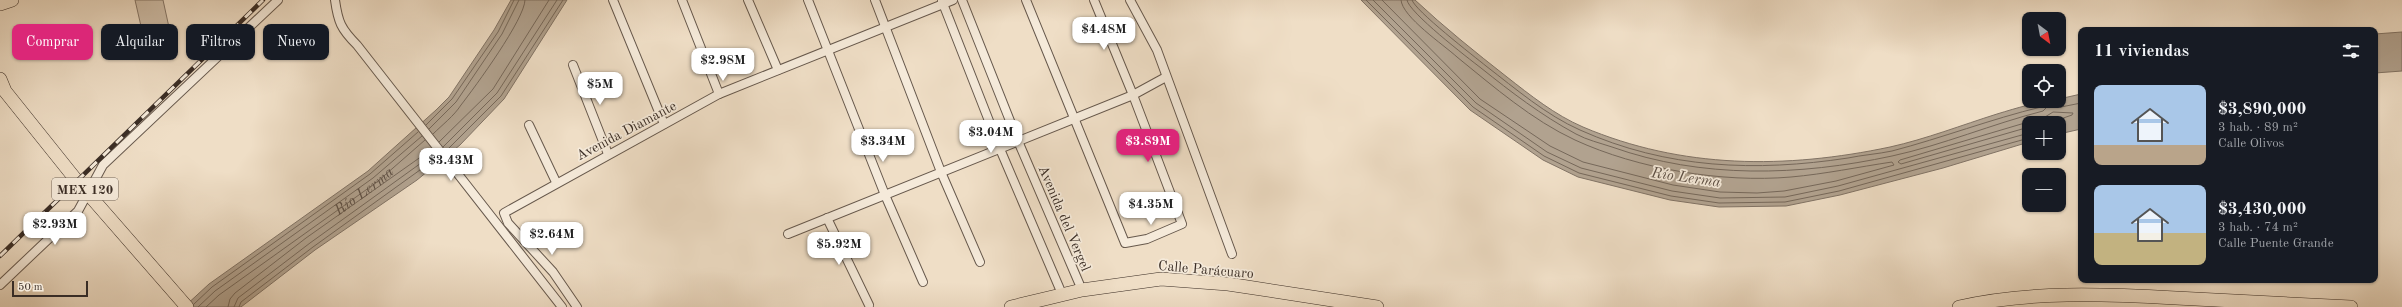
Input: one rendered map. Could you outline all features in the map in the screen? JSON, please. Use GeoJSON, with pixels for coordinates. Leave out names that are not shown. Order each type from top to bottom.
{"type":"FeatureCollection","features":[{"type":"Feature","properties":{"kind":"main road"},"geometry":{"type":"LineString","coordinates":[[0,4],[12,0]]}},
{"type":"Feature","properties":{"kind":"main road","name":"MEX 120"},"geometry":{"type":"LineString","coordinates":[[2,86],[87,191],[187,307]]}},
{"type":"Feature","properties":{"kind":"main road","name":"Calle Parácuaro"},"geometry":{"type":"LineString","coordinates":[[1011,307],[1082,290],[1161,279],[1228,284],[1377,307]]}},
{"type":"Feature","properties":{"kind":"main road"},"geometry":{"type":"LineString","coordinates":[[1959,307],[1988,300],[2055,294],[2133,296],[2351,307]]}},
{"type":"Feature","properties":{"kind":"street"},"geometry":{"type":"LineString","coordinates":[[0,285],[78,211],[87,191],[103,164],[278,0]]}},
{"type":"Feature","properties":{"kind":"street"},"geometry":{"type":"LineString","coordinates":[[335,0],[338,22],[345,34],[357,45],[562,307]]}},
{"type":"Feature","properties":{"kind":"street"},"geometry":{"type":"LineString","coordinates":[[613,0],[664,124]]}},
{"type":"Feature","properties":{"kind":"street"},"geometry":{"type":"LineString","coordinates":[[682,0],[719,94]]}},
{"type":"Feature","properties":{"kind":"street"},"geometry":{"type":"LineString","coordinates":[[748,0],[778,70]]}},
{"type":"Feature","properties":{"kind":"street"},"geometry":{"type":"LineString","coordinates":[[808,0],[885,195],[923,282]]}},
{"type":"Feature","properties":{"kind":"street"},"geometry":{"type":"LineString","coordinates":[[875,0],[941,172],[980,262]]}},
{"type":"Feature","properties":{"kind":"street","name":"Avenida Diamante"},"geometry":{"type":"LineString","coordinates":[[577,307],[553,272],[504,216],[504,212],[514,205],[719,94],[886,27],[942,2],[953,0]]}},
{"type":"Feature","properties":{"kind":"street","name":"Avenida del Vergel"},"geometry":{"type":"LineString","coordinates":[[962,0],[1018,141],[1082,290]]}},
{"type":"Feature","properties":{"kind":"street"},"geometry":{"type":"LineString","coordinates":[[1026,0],[1125,242],[1147,239],[1182,224],[1133,95],[1094,0]]}},
{"type":"Feature","properties":{"kind":"street"},"geometry":{"type":"LineString","coordinates":[[1130,0],[1158,50],[1166,77],[1232,254]]}},
{"type":"Feature","properties":{"kind":"street"},"geometry":{"type":"LineString","coordinates":[[942,2],[1000,149],[1062,294]]}},
{"type":"Feature","properties":{"kind":"street"},"geometry":{"type":"LineString","coordinates":[[573,65],[608,154]]}},
{"type":"Feature","properties":{"kind":"street"},"geometry":{"type":"LineString","coordinates":[[788,234],[1133,95],[1166,77]]}},
{"type":"Feature","properties":{"kind":"street"},"geometry":{"type":"LineString","coordinates":[[529,125],[556,182]]}},
{"type":"Feature","properties":{"kind":"street"},"geometry":{"type":"LineString","coordinates":[[827,218],[869,305]]}},
{"type":"Feature","properties":{"kind":"shaded area"},"geometry":{"type":"Polygon","coordinates":[[[135,0],[163,0],[168,24],[140,24],[135,0]]]}},
{"type":"Feature","properties":{"kind":"water","name":"Río Lerma"},"geometry":{"type":"Polygon","coordinates":[[[511,0],[567,0],[504,99],[460,145],[417,180],[315,250],[241,307],[184,307],[209,284],[368,171],[436,110],[449,97],[494,30],[511,0]]]}},
{"type":"Feature","properties":{"kind":"water","name":"Río Lerma"},"geometry":{"type":"Polygon","coordinates":[[[1361,0],[1415,0],[1448,30],[1525,91],[1553,111],[1583,127],[1620,141],[1658,151],[1696,158],[1735,161],[1773,161],[1812,159],[1851,154],[1903,144],[2020,107],[2066,108],[2066,97],[2078,95],[2078,130],[2066,132],[2066,116],[2022,116],[2022,144],[1943,168],[1840,195],[1786,206],[1719,207],[1670,200],[1578,177],[1543,160],[1470,110],[1361,0]]]}},
{"type":"Feature","properties":{"kind":"water"},"geometry":{"type":"Polygon","coordinates":[[[2402,32],[2402,71],[2378,73],[2378,34],[2402,32]]]}},
{"type":"Feature","properties":{"kind":"railway"},"geometry":{"type":"LineString","coordinates":[[0,256],[263,0]]}}]}
